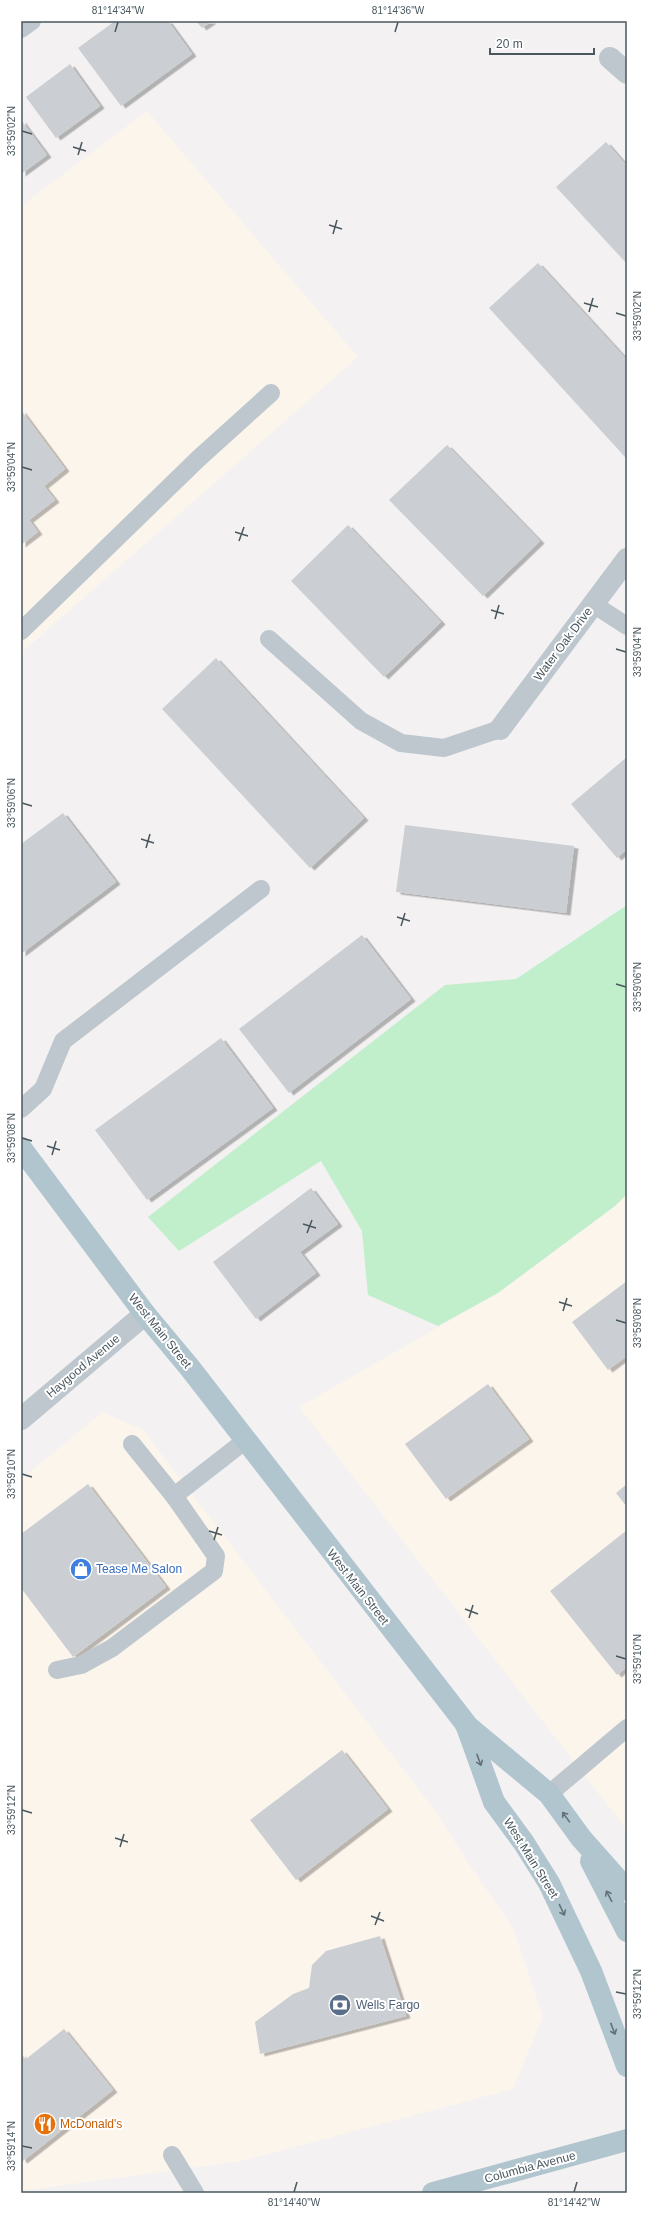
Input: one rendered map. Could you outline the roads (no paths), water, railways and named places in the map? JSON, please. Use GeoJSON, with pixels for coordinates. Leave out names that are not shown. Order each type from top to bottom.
{"type":"FeatureCollection","features":[{"type":"Feature","properties":{"kind":"main road","name":"West Main Street"},"geometry":{"type":"LineString","coordinates":[[21,1148],[145,1314],[246,1440],[466,1724],[494,1802],[524,1843],[549,1883],[591,1971],[627,2066]]}},
{"type":"Feature","properties":{"kind":"main road"},"geometry":{"type":"LineString","coordinates":[[466,1724],[549,1794],[581,1838],[627,1890]]}},
{"type":"Feature","properties":{"kind":"main road"},"geometry":{"type":"LineString","coordinates":[[581,1838],[627,1931]]}},
{"type":"Feature","properties":{"kind":"main road","name":"Columbia Avenue"},"geometry":{"type":"LineString","coordinates":[[433,2193],[627,2140]]}},
{"type":"Feature","properties":{"kind":"street"},"geometry":{"type":"LineString","coordinates":[[610,58],[627,73]]}},
{"type":"Feature","properties":{"kind":"street","name":"Water Oak Drive"},"geometry":{"type":"LineString","coordinates":[[500,729],[627,559]]}},
{"type":"Feature","properties":{"kind":"street","name":"Haygood Avenue"},"geometry":{"type":"LineString","coordinates":[[21,1419],[145,1314]]}},
{"type":"Feature","properties":{"kind":"lane"},"geometry":{"type":"LineString","coordinates":[[21,29],[32,21]]}},
{"type":"Feature","properties":{"kind":"lane"},"geometry":{"type":"LineString","coordinates":[[21,631],[198,459],[271,393]]}},
{"type":"Feature","properties":{"kind":"lane"},"geometry":{"type":"LineString","coordinates":[[594,604],[627,626]]}},
{"type":"Feature","properties":{"kind":"lane"},"geometry":{"type":"LineString","coordinates":[[269,639],[361,721],[401,742],[444,748],[500,729]]}},
{"type":"Feature","properties":{"kind":"lane"},"geometry":{"type":"LineString","coordinates":[[21,1109],[43,1089],[63,1041],[260,889]]}},
{"type":"Feature","properties":{"kind":"lane"},"geometry":{"type":"LineString","coordinates":[[174,1496],[246,1440]]}},
{"type":"Feature","properties":{"kind":"lane"},"geometry":{"type":"LineString","coordinates":[[57,1670],[81,1665],[112,1648],[214,1571],[216,1556],[174,1496],[132,1444]]}},
{"type":"Feature","properties":{"kind":"lane"},"geometry":{"type":"LineString","coordinates":[[549,1794],[627,1728]]}},
{"type":"Feature","properties":{"kind":"lane"},"geometry":{"type":"LineString","coordinates":[[172,2155],[195,2193]]}},
{"type":"Feature","properties":{"kind":"place","name":"Tease Me Salon"},"geometry":{"type":"Point","coordinates":[81,1569]}},
{"type":"Feature","properties":{"kind":"place","name":"Wells Fargo"},"geometry":{"type":"Point","coordinates":[340,2005]}},
{"type":"Feature","properties":{"kind":"place","name":"McDonald's"},"geometry":{"type":"Point","coordinates":[45,2124]}}]}
